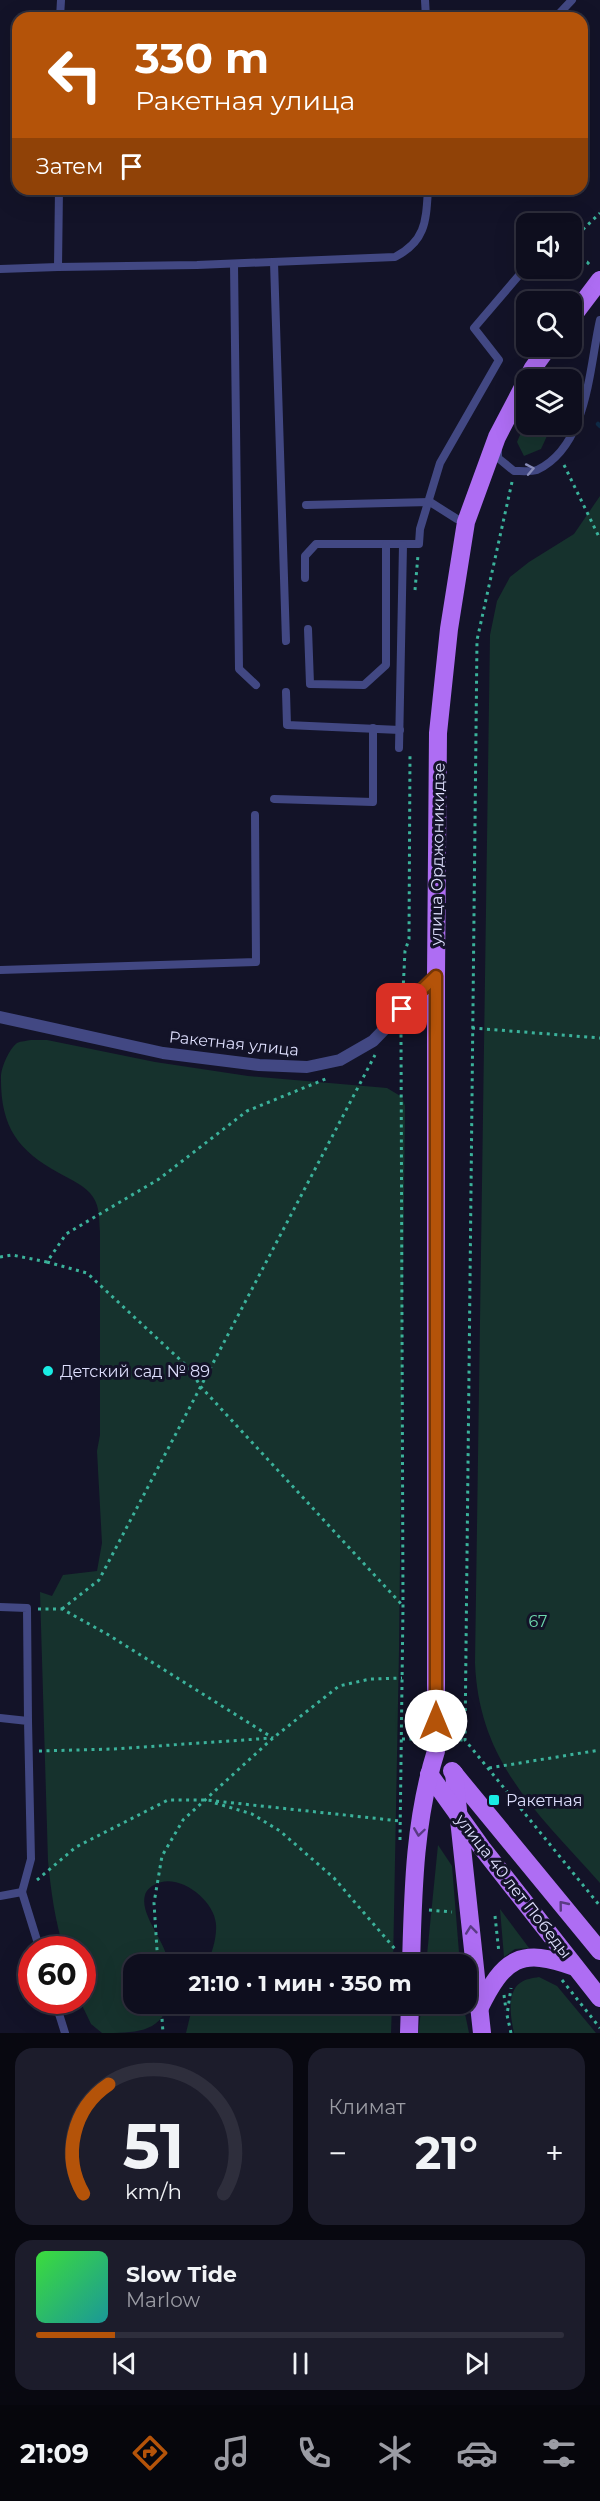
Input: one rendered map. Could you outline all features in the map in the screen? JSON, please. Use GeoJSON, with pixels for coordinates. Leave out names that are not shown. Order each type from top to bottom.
{"type":"FeatureCollection","features":[{"type":"Feature","properties":{"kind":"main road"},"geometry":{"type":"LineString","coordinates":[[582,304],[600,280]]}},
{"type":"Feature","properties":{"kind":"main road","name":"улица Орджоникидзе"},"geometry":{"type":"LineString","coordinates":[[411,1954],[414,1867],[429,1774],[436,1751],[438,733],[449,629],[466,522],[497,437],[532,368],[540,357]]}},
{"type":"Feature","properties":{"kind":"main road"},"geometry":{"type":"LineString","coordinates":[[436,1751],[454,1773],[482,2033]]}},
{"type":"Feature","properties":{"kind":"main road","name":"улица 40 лет Победы"},"geometry":{"type":"LineString","coordinates":[[454,1773],[600,1951]]}},
{"type":"Feature","properties":{"kind":"main road","name":"улица 40 лет Победы"},"geometry":{"type":"LineString","coordinates":[[429,1774],[482,1848],[600,1998]]}},
{"type":"Feature","properties":{"kind":"main road"},"geometry":{"type":"LineString","coordinates":[[482,1848],[502,1832]]}},
{"type":"Feature","properties":{"kind":"main road"},"geometry":{"type":"LineString","coordinates":[[479,2009],[490,1986],[505,1968],[518,1959],[533,1956],[554,1959],[576,1967]]}},
{"type":"Feature","properties":{"kind":"main road"},"geometry":{"type":"LineString","coordinates":[[409,2033],[410,2014]]}},
{"type":"Feature","properties":{"kind":"street","name":"Ракетная улица"},"geometry":{"type":"LineString","coordinates":[[0,1017],[163,1053],[259,1065],[307,1067],[340,1060],[373,1041],[436,976]]}},
{"type":"Feature","properties":{"kind":"lane"},"geometry":{"type":"LineString","coordinates":[[561,12],[572,0]]}},
{"type":"Feature","properties":{"kind":"lane"},"geometry":{"type":"LineString","coordinates":[[58,267],[59,195]]}},
{"type":"Feature","properties":{"kind":"lane"},"geometry":{"type":"LineString","coordinates":[[0,269],[234,264],[395,257],[405,252],[421,237],[427,195]]}},
{"type":"Feature","properties":{"kind":"lane"},"geometry":{"type":"LineString","coordinates":[[274,262],[286,640]]}},
{"type":"Feature","properties":{"kind":"lane"},"geometry":{"type":"LineString","coordinates":[[234,264],[240,669],[256,685]]}},
{"type":"Feature","properties":{"kind":"lane"},"geometry":{"type":"LineString","coordinates":[[305,578],[305,556],[316,544],[419,544],[420,529],[440,463],[499,360],[474,328],[516,279]]}},
{"type":"Feature","properties":{"kind":"lane"},"geometry":{"type":"LineString","coordinates":[[497,437],[498,458],[514,471],[535,471],[559,455],[575,426],[589,388],[600,320]]}},
{"type":"Feature","properties":{"kind":"lane"},"geometry":{"type":"LineString","coordinates":[[306,506],[430,502],[466,522]]}},
{"type":"Feature","properties":{"kind":"lane"},"geometry":{"type":"LineString","coordinates":[[308,629],[310,684],[364,685],[386,666],[387,545]]}},
{"type":"Feature","properties":{"kind":"lane"},"geometry":{"type":"LineString","coordinates":[[399,748],[403,545]]}},
{"type":"Feature","properties":{"kind":"lane"},"geometry":{"type":"LineString","coordinates":[[286,692],[287,725],[400,730]]}},
{"type":"Feature","properties":{"kind":"lane"},"geometry":{"type":"LineString","coordinates":[[274,799],[373,802],[373,728]]}},
{"type":"Feature","properties":{"kind":"lane"},"geometry":{"type":"LineString","coordinates":[[0,970],[256,962],[255,815]]}},
{"type":"Feature","properties":{"kind":"lane"},"geometry":{"type":"LineString","coordinates":[[0,1607],[27,1608],[31,1859],[22,1892],[36,1936]]}},
{"type":"Feature","properties":{"kind":"lane"},"geometry":{"type":"LineString","coordinates":[[0,1718],[28,1721]]}},
{"type":"Feature","properties":{"kind":"lane"},"geometry":{"type":"LineString","coordinates":[[0,1896],[22,1892]]}},
{"type":"Feature","properties":{"kind":"lane"},"geometry":{"type":"LineString","coordinates":[[60,2014],[65,2033]]}},
{"type":"Feature","properties":{"kind":"path"},"geometry":{"type":"LineString","coordinates":[[582,230],[600,213]]}},
{"type":"Feature","properties":{"kind":"path"},"geometry":{"type":"LineString","coordinates":[[582,262],[586,262]]}},
{"type":"Feature","properties":{"kind":"path"},"geometry":{"type":"LineString","coordinates":[[559,455],[600,539]]}},
{"type":"Feature","properties":{"kind":"path"},"geometry":{"type":"LineString","coordinates":[[514,471],[477,640],[465,1740],[600,1906]]}},
{"type":"Feature","properties":{"kind":"path"},"geometry":{"type":"LineString","coordinates":[[22,1892],[76,1846],[168,1800],[207,1800],[400,1821],[403,1606],[402,1009],[405,951],[409,939],[410,750]]}},
{"type":"Feature","properties":{"kind":"path"},"geometry":{"type":"LineString","coordinates":[[472,1028],[600,1038]]}},
{"type":"Feature","properties":{"kind":"path"},"geometry":{"type":"LineString","coordinates":[[62,1609],[99,1580],[378,1050]]}},
{"type":"Feature","properties":{"kind":"path"},"geometry":{"type":"LineString","coordinates":[[47,1262],[66,1234],[159,1179],[247,1111],[328,1078]]}},
{"type":"Feature","properties":{"kind":"path"},"geometry":{"type":"LineString","coordinates":[[0,1257],[12,1255],[87,1273],[190,1369],[201,1387],[403,1606]]}},
{"type":"Feature","properties":{"kind":"path"},"geometry":{"type":"LineString","coordinates":[[27,1608],[62,1609],[107,1634],[273,1738]]}},
{"type":"Feature","properties":{"kind":"path"},"geometry":{"type":"LineString","coordinates":[[157,1954],[154,1903],[162,1856],[183,1820],[273,1738],[339,1686],[370,1679],[402,1678]]}},
{"type":"Feature","properties":{"kind":"path"},"geometry":{"type":"LineString","coordinates":[[29,1751],[114,1749],[273,1738]]}},
{"type":"Feature","properties":{"kind":"path"},"geometry":{"type":"LineString","coordinates":[[488,1768],[600,1750]]}},
{"type":"Feature","properties":{"kind":"path"},"geometry":{"type":"LineString","coordinates":[[207,1800],[252,1814],[280,1831],[334,1878],[397,1950]]}},
{"type":"Feature","properties":{"kind":"path"},"geometry":{"type":"LineString","coordinates":[[427,1910],[461,1912]]}},
{"type":"Feature","properties":{"kind":"path"},"geometry":{"type":"LineString","coordinates":[[557,1975],[600,2028]]}},
{"type":"Feature","properties":{"kind":"path"},"geometry":{"type":"LineString","coordinates":[[511,2033],[507,2015],[512,1982]]}},
{"type":"Feature","properties":{"kind":"path"},"geometry":{"type":"LineString","coordinates":[[162,2014],[163,2033]]}},
{"type":"Feature","properties":{"kind":"green space"},"geometry":{"type":"Polygon","coordinates":[[[520,435],[547,435],[541,449],[524,456],[517,442],[520,435]]]}},
{"type":"Feature","properties":{"kind":"green space","name":"67"},"geometry":{"type":"Polygon","coordinates":[[[600,496],[600,1883],[534,1809],[500,1758],[488,1730],[479,1698],[475,1663],[490,635],[497,601],[510,577],[529,562],[574,534],[600,496]]]}},
{"type":"Feature","properties":{"kind":"green space"},"geometry":{"type":"Polygon","coordinates":[[[47,1040],[155,1062],[248,1076],[387,1088],[402,1097],[405,1106],[393,1954],[211,1954],[216,1924],[209,1905],[193,1890],[183,1885],[163,1882],[148,1889],[144,1903],[166,1954],[123,1954],[123,2014],[164,2014],[152,2026],[125,2033],[102,2033],[91,2024],[86,2014],[96,2014],[96,1936],[60,1936],[48,1861],[40,1592],[52,1596],[63,1575],[97,1571],[102,1543],[97,1451],[100,1435],[99,1214],[90,1193],[32,1155],[14,1134],[8,1122],[1,1093],[1,1075],[9,1053],[19,1042],[47,1040]]]}},
{"type":"Feature","properties":{"kind":"green space"},"geometry":{"type":"Polygon","coordinates":[[[438,1845],[452,1866],[459,1954],[427,1954],[438,1845]]]}},
{"type":"Feature","properties":{"kind":"green space"},"geometry":{"type":"Polygon","coordinates":[[[500,1909],[529,1948],[515,1949],[504,1957],[500,1909]]]}},
{"type":"Feature","properties":{"kind":"green space"},"geometry":{"type":"Polygon","coordinates":[[[539,1977],[557,1986],[596,2033],[514,2033],[511,2006],[513,1993],[522,1982],[539,1977]]]}},
{"type":"Feature","properties":{"kind":"green space"},"geometry":{"type":"Polygon","coordinates":[[[191,2014],[392,2014],[391,2033],[186,2033],[191,2014]]]}},
{"type":"Feature","properties":{"kind":"green space"},"geometry":{"type":"Polygon","coordinates":[[[421,2014],[465,2014],[469,2033],[418,2033],[421,2014]]]}},
{"type":"Feature","properties":{"kind":"place","name":"Детский сад № 89"},"geometry":{"type":"Point","coordinates":[48,1371]}},
{"type":"Feature","properties":{"kind":"place","name":"Ракетная"},"geometry":{"type":"Point","coordinates":[494,1800]}},
{"type":"Feature","properties":{"kind":"route"},"geometry":{"type":"LineString","coordinates":[[402,1009],[436,976],[436,1721]]}}]}
